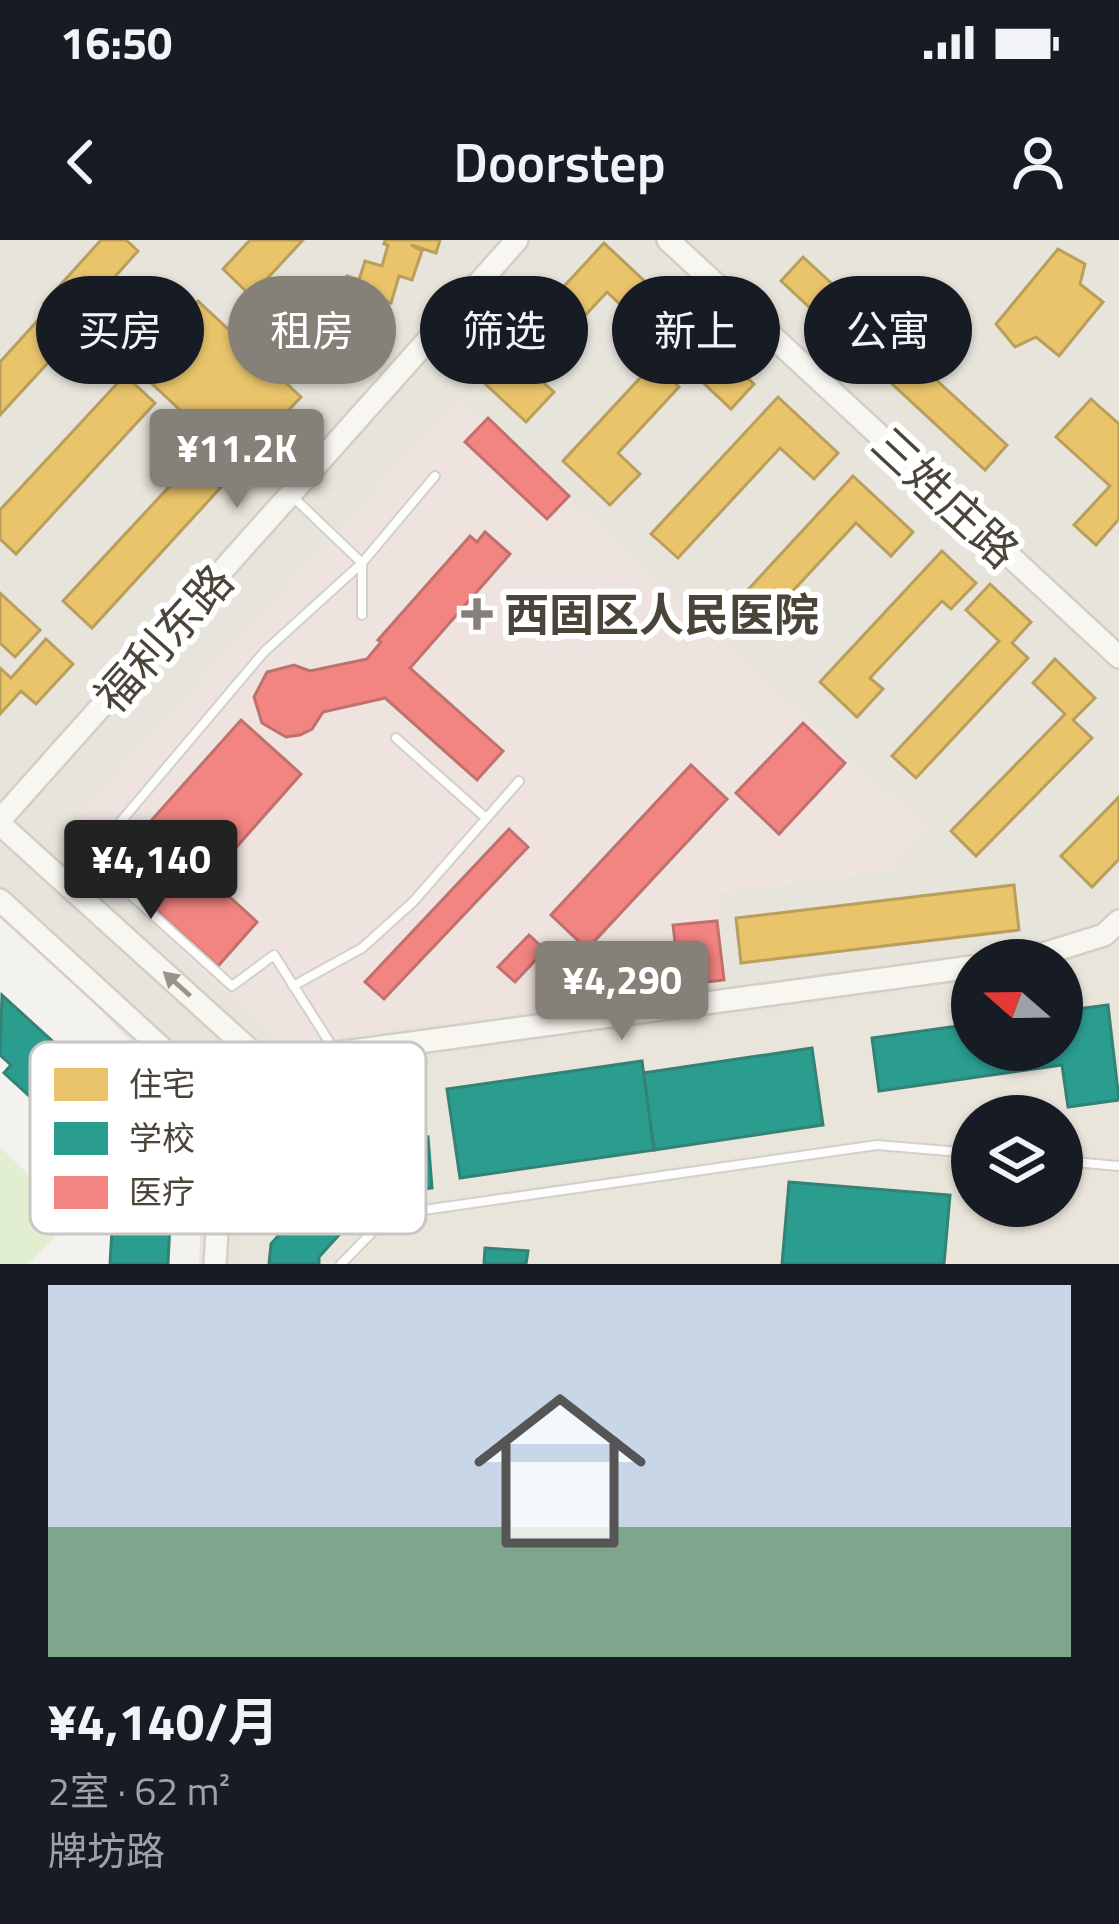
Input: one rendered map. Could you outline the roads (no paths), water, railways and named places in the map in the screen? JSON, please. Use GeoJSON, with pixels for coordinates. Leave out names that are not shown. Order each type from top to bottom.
{"type":"FeatureCollection","features":[{"type":"Feature","properties":{"kind":"street","name":"福利东路"},"geometry":{"type":"LineString","coordinates":[[0,822],[518,240]]}},
{"type":"Feature","properties":{"kind":"street","name":"三姓庄路"},"geometry":{"type":"LineString","coordinates":[[668,240],[1119,657]]}},
{"type":"Feature","properties":{"kind":"street"},"geometry":{"type":"LineString","coordinates":[[0,822],[241,1042]]}},
{"type":"Feature","properties":{"kind":"street"},"geometry":{"type":"LineString","coordinates":[[0,900],[155,1042]]}},
{"type":"Feature","properties":{"kind":"street"},"geometry":{"type":"LineString","coordinates":[[1083,942],[1104,935],[1119,921]]}},
{"type":"Feature","properties":{"kind":"street"},"geometry":{"type":"LineString","coordinates":[[416,1042],[951,970]]}},
{"type":"Feature","properties":{"kind":"street"},"geometry":{"type":"LineString","coordinates":[[215,1264],[217,1234]]}},
{"type":"Feature","properties":{"kind":"lane"},"geometry":{"type":"LineString","coordinates":[[328,1042],[274,956],[232,986],[90,858],[264,652],[362,563],[435,476]]}},
{"type":"Feature","properties":{"kind":"lane"},"geometry":{"type":"LineString","coordinates":[[290,495],[362,563],[362,615]]}},
{"type":"Feature","properties":{"kind":"lane"},"geometry":{"type":"LineString","coordinates":[[396,738],[486,818]]}},
{"type":"Feature","properties":{"kind":"lane"},"geometry":{"type":"LineString","coordinates":[[293,986],[362,948],[413,902],[519,781]]}},
{"type":"Feature","properties":{"kind":"lane"},"geometry":{"type":"LineString","coordinates":[[426,1210],[877,1144],[951,1151]]}},
{"type":"Feature","properties":{"kind":"lane"},"geometry":{"type":"LineString","coordinates":[[1083,1163],[1119,1166]]}},
{"type":"Feature","properties":{"kind":"lane"},"geometry":{"type":"LineString","coordinates":[[341,1264],[370,1234]]}},
{"type":"Feature","properties":{"kind":"place","name":"西固区人民医院"},"geometry":{"type":"Point","coordinates":[477,614]}}]}
